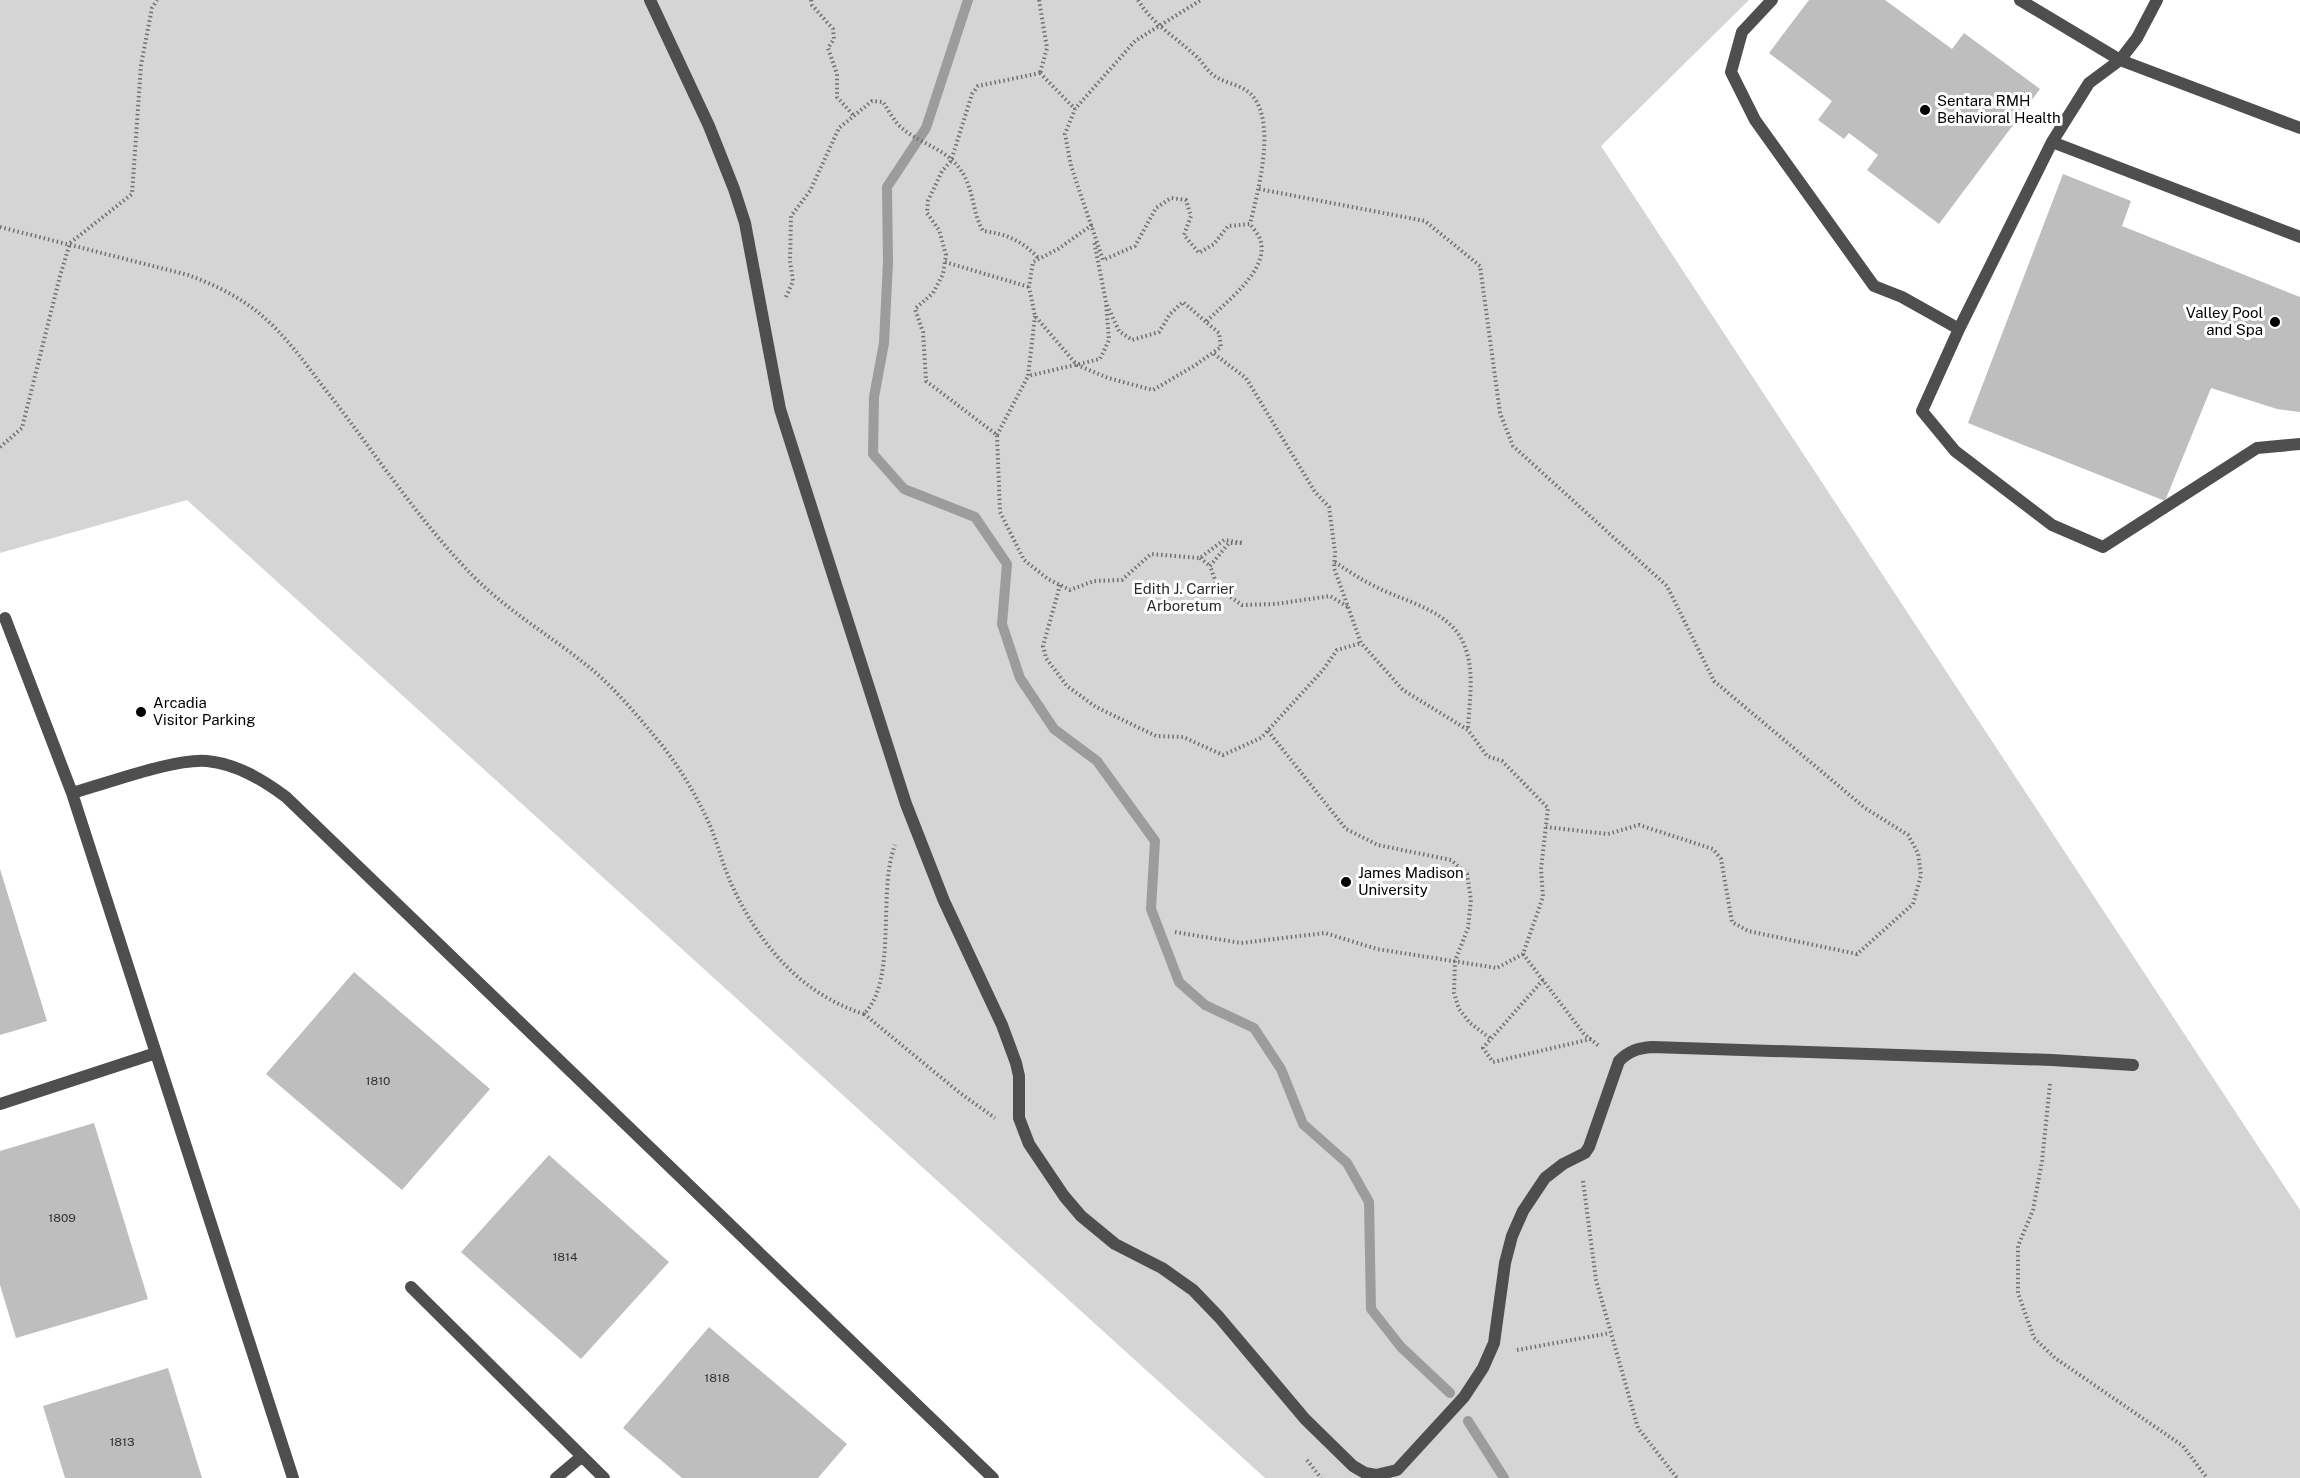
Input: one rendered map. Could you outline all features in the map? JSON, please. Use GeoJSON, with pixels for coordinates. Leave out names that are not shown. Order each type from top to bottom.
{"type":"FeatureCollection","features":[{"type":"Feature","properties":{"kind":"lane"},"geometry":{"type":"LineString","coordinates":[[650,0],[709,126],[734,189],[745,223],[780,409],[874,710],[910,815],[944,900],[1002,1025],[1016,1063],[1019,1076],[1018,1112],[1025,1135],[1064,1196],[1081,1216],[1115,1244],[1162,1268],[1192,1290],[1219,1317],[1305,1419],[1358,1470],[1383,1475],[1403,1466],[1464,1397],[1490,1356],[1498,1322],[1503,1272],[1512,1236],[1528,1202],[1545,1178],[1563,1164],[1585,1153],[1594,1138],[1619,1061],[1633,1050],[1652,1047],[2052,1060],[2133,1065]]}},
{"type":"Feature","properties":{"kind":"lane"},"geometry":{"type":"LineString","coordinates":[[1772,0],[1742,32],[1731,72],[1755,120],[1874,286],[1902,297],[1959,329]]}},
{"type":"Feature","properties":{"kind":"lane"},"geometry":{"type":"LineString","coordinates":[[2020,0],[2120,60],[2300,128]]}},
{"type":"Feature","properties":{"kind":"lane"},"geometry":{"type":"LineString","coordinates":[[2157,0],[2137,38],[2120,60],[2089,83],[2052,142],[1959,329],[1922,411],[1955,451],[2052,525],[2103,547],[2257,448],[2300,444]]}},
{"type":"Feature","properties":{"kind":"lane"},"geometry":{"type":"LineString","coordinates":[[2052,142],[2300,237]]}},
{"type":"Feature","properties":{"kind":"lane"},"geometry":{"type":"LineString","coordinates":[[5,618],[72,793],[293,1478]]}},
{"type":"Feature","properties":{"kind":"lane"},"geometry":{"type":"LineString","coordinates":[[72,793],[177,764],[206,761],[235,768],[266,782],[295,806],[993,1478]]}},
{"type":"Feature","properties":{"kind":"lane"},"geometry":{"type":"LineString","coordinates":[[0,1104],[156,1053]]}},
{"type":"Feature","properties":{"kind":"lane"},"geometry":{"type":"LineString","coordinates":[[411,1287],[604,1478]]}},
{"type":"Feature","properties":{"kind":"lane"},"geometry":{"type":"LineString","coordinates":[[556,1478],[581,1457]]}},
{"type":"Feature","properties":{"kind":"path"},"geometry":{"type":"LineString","coordinates":[[0,447],[22,428],[70,243],[132,194],[141,65],[152,8],[157,0]]}},
{"type":"Feature","properties":{"kind":"path"},"geometry":{"type":"LineString","coordinates":[[811,0],[812,5],[832,29],[834,39],[828,48],[837,74],[837,97],[854,116]]}},
{"type":"Feature","properties":{"kind":"path"},"geometry":{"type":"LineString","coordinates":[[1039,0],[1047,48],[1040,73]]}},
{"type":"Feature","properties":{"kind":"path"},"geometry":{"type":"LineString","coordinates":[[1138,0],[1158,26],[1196,57],[1213,75],[1240,86],[1255,99],[1266,131],[1258,189],[1250,224],[1261,240],[1260,259],[1245,286],[1206,322]]}},
{"type":"Feature","properties":{"kind":"path"},"geometry":{"type":"LineString","coordinates":[[1201,0],[1135,41],[1076,109],[1065,134],[1071,166],[1103,260],[1135,246],[1156,208],[1171,198],[1186,200],[1191,216],[1184,235],[1199,253],[1214,244],[1228,226],[1250,224]]}},
{"type":"Feature","properties":{"kind":"path"},"geometry":{"type":"LineString","coordinates":[[1040,73],[1076,109]]}},
{"type":"Feature","properties":{"kind":"path"},"geometry":{"type":"LineString","coordinates":[[997,435],[926,381],[923,332],[915,309],[933,292],[943,274],[946,255],[939,230],[927,213],[928,201],[942,171],[951,161],[972,94],[978,86],[1040,73]]}},
{"type":"Feature","properties":{"kind":"path"},"geometry":{"type":"LineString","coordinates":[[768,337],[793,281],[790,261],[791,216],[810,191],[839,128],[872,101],[883,102],[902,128],[935,147],[960,169],[972,194],[976,219],[983,231],[1014,238],[1030,249],[1039,259]]}},
{"type":"Feature","properties":{"kind":"path"},"geometry":{"type":"LineString","coordinates":[[1258,189],[1425,221],[1480,266],[1500,413],[1513,446],[1667,586],[1714,681],[1865,808],[1908,835],[1918,853],[1921,875],[1913,904],[1857,954],[1748,931],[1732,922],[1721,859],[1713,849],[1639,825],[1608,834],[1546,827]]}},
{"type":"Feature","properties":{"kind":"path"},"geometry":{"type":"LineString","coordinates":[[1092,225],[1058,249],[1033,262],[1029,287],[1035,316],[1028,376],[997,435],[1000,512],[1024,560],[1048,579],[1070,590],[1094,581],[1122,580],[1151,554],[1200,558],[1210,566],[1218,588],[1242,605],[1276,604],[1330,596],[1348,608]]}},
{"type":"Feature","properties":{"kind":"path"},"geometry":{"type":"LineString","coordinates":[[1028,376],[1100,359],[1109,340],[1106,302],[1092,225]]}},
{"type":"Feature","properties":{"kind":"path"},"geometry":{"type":"LineString","coordinates":[[0,227],[70,243],[199,279],[226,292],[260,314],[312,372],[407,497],[473,576],[509,609],[594,672],[625,702],[661,745],[694,793],[709,824],[730,880],[750,918],[775,955],[798,979],[841,1006],[864,1014],[987,1114],[1025,1135]]}},
{"type":"Feature","properties":{"kind":"path"},"geometry":{"type":"LineString","coordinates":[[945,262],[1029,287]]}},
{"type":"Feature","properties":{"kind":"path"},"geometry":{"type":"LineString","coordinates":[[1035,316],[1077,365],[1108,378],[1153,390],[1221,347],[1219,333],[1183,302],[1170,314],[1159,332],[1132,340],[1119,331],[1106,302]]}},
{"type":"Feature","properties":{"kind":"path"},"geometry":{"type":"LineString","coordinates":[[1175,932],[1241,943],[1325,933],[1377,949],[1497,968],[1523,954],[1543,897],[1541,869],[1548,808],[1502,761],[1487,756],[1468,730],[1403,690],[1361,643],[1334,568],[1329,507],[1315,492],[1246,378],[1214,353]]}},
{"type":"Feature","properties":{"kind":"path"},"geometry":{"type":"LineString","coordinates":[[1200,558],[1224,540],[1243,543],[1229,543],[1210,566]]}},
{"type":"Feature","properties":{"kind":"path"},"geometry":{"type":"LineString","coordinates":[[1335,562],[1377,587],[1440,615],[1456,629],[1466,648],[1470,674],[1468,730]]}},
{"type":"Feature","properties":{"kind":"path"},"geometry":{"type":"LineString","coordinates":[[1060,585],[1043,646],[1046,658],[1067,686],[1096,707],[1156,736],[1183,737],[1223,755],[1261,738],[1323,670],[1337,650],[1361,643]]}},
{"type":"Feature","properties":{"kind":"path"},"geometry":{"type":"LineString","coordinates":[[1268,730],[1346,829],[1378,844],[1452,860],[1467,874],[1471,900],[1468,928],[1455,961],[1454,993],[1459,1009],[1470,1023],[1491,1039]]}},
{"type":"Feature","properties":{"kind":"path"},"geometry":{"type":"LineString","coordinates":[[864,1014],[875,999],[884,959],[886,890],[893,849],[910,815]]}},
{"type":"Feature","properties":{"kind":"path"},"geometry":{"type":"LineString","coordinates":[[1523,954],[1584,1034],[1600,1047],[1623,1057]]}},
{"type":"Feature","properties":{"kind":"path"},"geometry":{"type":"LineString","coordinates":[[1543,980],[1483,1048],[1493,1062],[1591,1039]]}},
{"type":"Feature","properties":{"kind":"path"},"geometry":{"type":"LineString","coordinates":[[2052,1060],[2042,1161],[2033,1210],[2018,1246],[2018,1293],[2034,1338],[2055,1358],[2183,1446],[2207,1478]]}},
{"type":"Feature","properties":{"kind":"path"},"geometry":{"type":"LineString","coordinates":[[1579,1156],[1596,1280],[1638,1428],[1677,1478]]}},
{"type":"Feature","properties":{"kind":"path"},"geometry":{"type":"LineString","coordinates":[[1490,1356],[1610,1333]]}},
{"type":"Feature","properties":{"kind":"green space","name":"Edith J. Carrier Arboretum"},"geometry":{"type":"Polygon","coordinates":[[[0,0],[1749,0],[1601,146],[2300,1210],[2300,1478],[1265,1478],[187,500],[0,553],[0,0]]]}},
{"type":"Feature","properties":{"kind":"building","name":"Sentara RMH Behavioral Health"},"geometry":{"type":"Polygon","coordinates":[[[1809,0],[1885,0],[1952,49],[1964,33],[2040,89],[1939,224],[1867,170],[1878,155],[1849,133],[1844,139],[1818,120],[1832,101],[1769,53],[1809,0]]]}},
{"type":"Feature","properties":{"kind":"building"},"geometry":{"type":"Polygon","coordinates":[[[2063,174],[2131,201],[2122,226],[2300,297],[2300,412],[2277,409],[2211,388],[2165,501],[1968,423],[2063,174]]]}},
{"type":"Feature","properties":{"kind":"building"},"geometry":{"type":"Polygon","coordinates":[[[0,869],[47,1021],[0,1035],[0,869]]]}},
{"type":"Feature","properties":{"kind":"building"},"geometry":{"type":"Polygon","coordinates":[[[354,972],[490,1089],[402,1190],[266,1074],[354,972]]]}},
{"type":"Feature","properties":{"kind":"building"},"geometry":{"type":"Polygon","coordinates":[[[94,1123],[148,1299],[16,1338],[0,1285],[0,1151],[94,1123]]]}},
{"type":"Feature","properties":{"kind":"building"},"geometry":{"type":"Polygon","coordinates":[[[549,1155],[669,1262],[581,1359],[461,1252],[549,1155]]]}},
{"type":"Feature","properties":{"kind":"building"},"geometry":{"type":"Polygon","coordinates":[[[709,1327],[847,1444],[818,1478],[682,1478],[623,1428],[709,1327]]]}},
{"type":"Feature","properties":{"kind":"building"},"geometry":{"type":"Polygon","coordinates":[[[168,1368],[202,1478],[65,1478],[43,1406],[168,1368]]]}},
{"type":"Feature","properties":{"kind":"waterway"},"geometry":{"type":"LineString","coordinates":[[968,0],[926,128],[887,187],[888,262],[884,343],[874,397],[873,454],[904,489],[975,517],[1007,564],[1002,624],[1020,678],[1054,729],[1097,761],[1155,841],[1151,909],[1179,982],[1205,1005],[1254,1028],[1281,1069],[1303,1124],[1347,1163],[1369,1202],[1371,1309],[1401,1347],[1450,1393]]}},
{"type":"Feature","properties":{"kind":"waterway"},"geometry":{"type":"LineString","coordinates":[[1468,1421],[1504,1478]]}},
{"type":"Feature","properties":{"kind":"place","name":"Sentara RMH Behavioral Health"},"geometry":{"type":"Point","coordinates":[1925,110]}},
{"type":"Feature","properties":{"kind":"place","name":"Valley Pool and Spa"},"geometry":{"type":"Point","coordinates":[2275,322]}},
{"type":"Feature","properties":{"kind":"place","name":"Arcadia Visitor Parking"},"geometry":{"type":"Point","coordinates":[141,712]}},
{"type":"Feature","properties":{"kind":"place","name":"James Madison University"},"geometry":{"type":"Point","coordinates":[1346,882]}}]}
